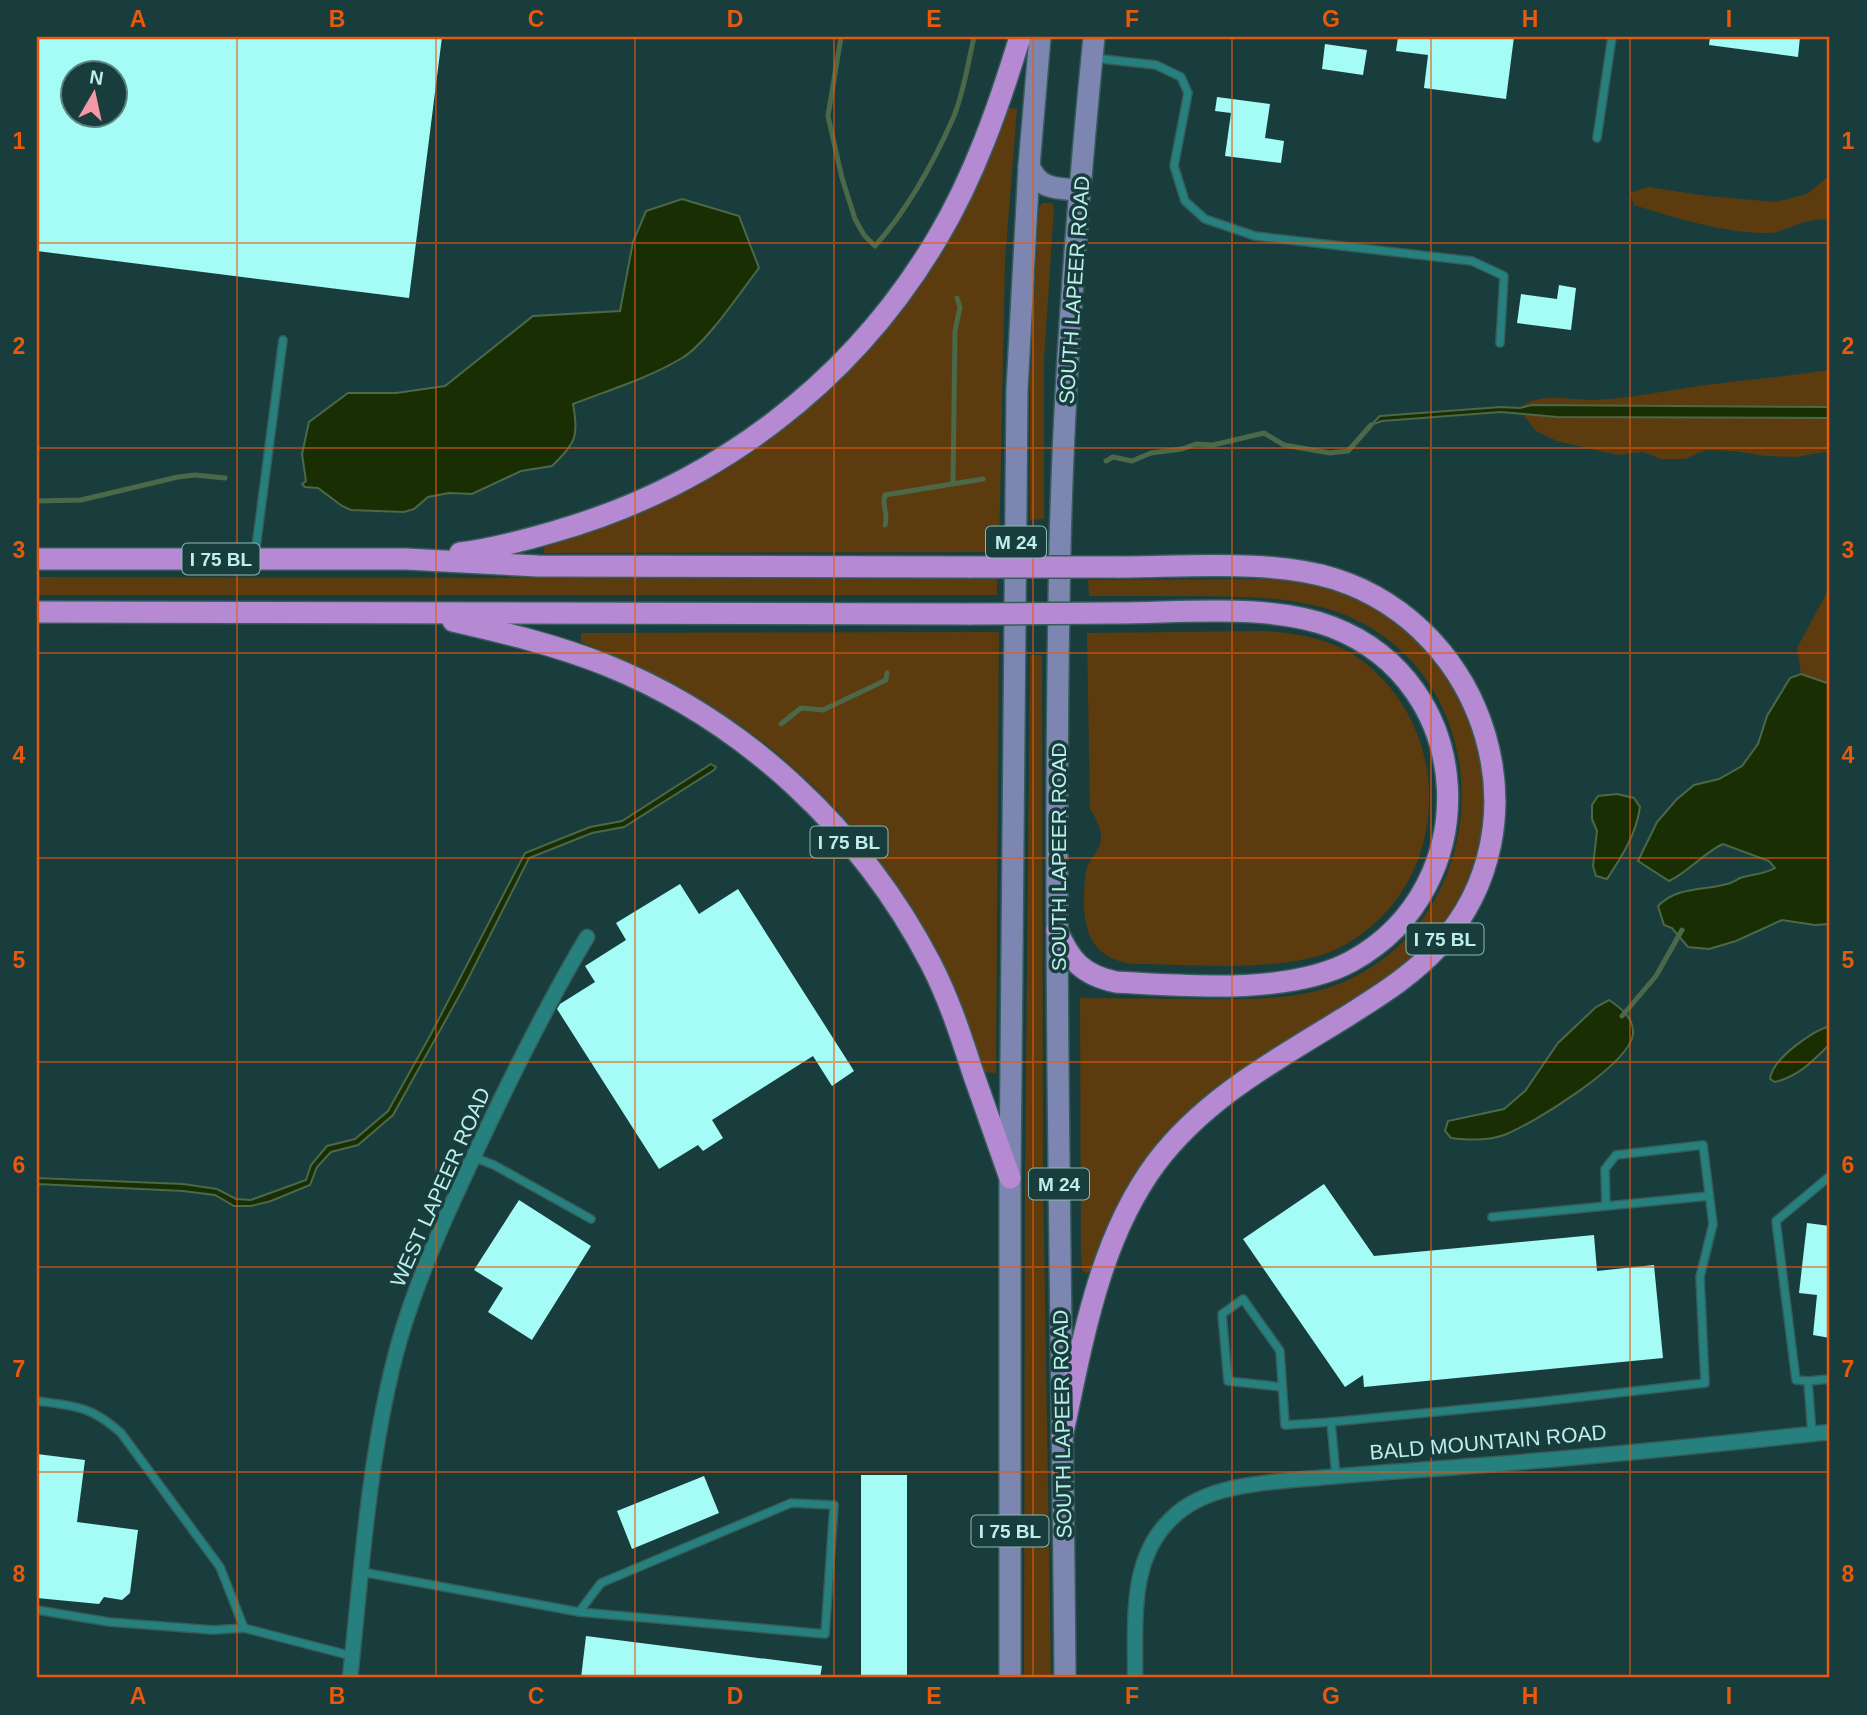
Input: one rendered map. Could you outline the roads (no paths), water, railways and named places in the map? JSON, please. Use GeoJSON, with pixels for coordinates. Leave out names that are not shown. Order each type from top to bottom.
{"type":"FeatureCollection","features":[{"type":"Feature","properties":{"kind":"highway"},"geometry":{"type":"LineString","coordinates":[[406,559],[499,547],[604,516],[698,473],[753,439],[801,402],[824,382],[873,329],[906,287],[938,237],[965,186],[990,126],[1020,37]]}},
{"type":"Feature","properties":{"kind":"highway","name":"I 75 BL"},"geometry":{"type":"LineString","coordinates":[[37,559],[406,559],[538,566],[1243,567],[1309,572],[1359,588],[1406,615],[1441,650],[1468,691],[1478,712],[1493,766],[1493,819],[1486,860],[1477,884],[1463,913],[1439,947],[1423,962],[1387,991],[1228,1091],[1187,1128],[1155,1165],[1127,1211],[1104,1269],[1080,1352],[1062,1437]]}},
{"type":"Feature","properties":{"kind":"highway","name":"I 75 BL"},"geometry":{"type":"LineString","coordinates":[[37,612],[417,612],[537,641],[606,664],[714,722],[744,743],[808,797],[865,861],[906,920],[932,965],[961,1033],[1010,1178]]}},
{"type":"Feature","properties":{"kind":"highway"},"geometry":{"type":"LineString","coordinates":[[417,612],[1273,614],[1331,626],[1360,639],[1405,678],[1422,699],[1434,725],[1447,774],[1446,824],[1442,847],[1423,892],[1394,931],[1370,950],[1349,962],[1308,977],[1254,985],[1116,982],[1099,978],[1077,964],[1063,945],[1057,930]]}},
{"type":"Feature","properties":{"kind":"main road","name":"SOUTH LAPEER ROAD"},"geometry":{"type":"LineString","coordinates":[[1010,1678],[1010,1178],[1017,390],[1029,166],[1040,37]]}},
{"type":"Feature","properties":{"kind":"main road","name":"SOUTH LAPEER ROAD"},"geometry":{"type":"LineString","coordinates":[[1065,1678],[1057,930],[1060,544],[1079,190],[1093,47]]}},
{"type":"Feature","properties":{"kind":"main road"},"geometry":{"type":"LineString","coordinates":[[1029,166],[1034,178],[1042,184],[1052,188],[1079,190]]}},
{"type":"Feature","properties":{"kind":"street","name":"WEST LAPEER ROAD"},"geometry":{"type":"LineString","coordinates":[[350,1678],[376,1457],[399,1342],[422,1273],[504,1092],[587,937]]}},
{"type":"Feature","properties":{"kind":"street","name":"BALD MOUNTAIN ROAD"},"geometry":{"type":"LineString","coordinates":[[1135,1678],[1138,1583],[1146,1554],[1162,1528],[1188,1506],[1220,1491],[1336,1476],[1524,1462],[1830,1432]]}},
{"type":"Feature","properties":{"kind":"lane"},"geometry":{"type":"LineString","coordinates":[[1597,138],[1612,37]]}},
{"type":"Feature","properties":{"kind":"lane"},"geometry":{"type":"LineString","coordinates":[[1093,47],[1156,65],[1181,76],[1188,93],[1174,166],[1185,201],[1205,219],[1255,236],[1472,261],[1504,276],[1500,343]]}},
{"type":"Feature","properties":{"kind":"lane"},"geometry":{"type":"LineString","coordinates":[[255,559],[283,340]]}},
{"type":"Feature","properties":{"kind":"lane"},"geometry":{"type":"LineString","coordinates":[[1282,1387],[1228,1381],[1222,1314],[1243,1299],[1279,1351],[1282,1387],[1285,1425],[1538,1402],[1705,1383],[1700,1277],[1713,1224],[1703,1145],[1623,1153],[1612,1158],[1605,1169],[1606,1206]]}},
{"type":"Feature","properties":{"kind":"lane"},"geometry":{"type":"LineString","coordinates":[[474,1157],[494,1165],[591,1219]]}},
{"type":"Feature","properties":{"kind":"lane"},"geometry":{"type":"LineString","coordinates":[[1830,1176],[1776,1222],[1796,1380],[1830,1379]]}},
{"type":"Feature","properties":{"kind":"lane"},"geometry":{"type":"LineString","coordinates":[[1492,1217],[1709,1196]]}},
{"type":"Feature","properties":{"kind":"lane"},"geometry":{"type":"LineString","coordinates":[[1808,1381],[1812,1434]]}},
{"type":"Feature","properties":{"kind":"lane"},"geometry":{"type":"LineString","coordinates":[[37,1401],[83,1408],[103,1417],[121,1433],[220,1567],[244,1628]]}},
{"type":"Feature","properties":{"kind":"lane"},"geometry":{"type":"LineString","coordinates":[[1331,1422],[1336,1476]]}},
{"type":"Feature","properties":{"kind":"lane"},"geometry":{"type":"LineString","coordinates":[[362,1572],[579,1612],[825,1634],[834,1505],[791,1503],[766,1513],[601,1583],[579,1612]]}},
{"type":"Feature","properties":{"kind":"lane"},"geometry":{"type":"LineString","coordinates":[[37,1610],[109,1622],[213,1630],[244,1628],[352,1656]]}},
{"type":"Feature","properties":{"kind":"waterway"},"geometry":{"type":"LineString","coordinates":[[841,37],[828,116],[842,178],[855,219],[864,235],[875,246],[909,201],[946,133],[960,97],[974,37]]}},
{"type":"Feature","properties":{"kind":"waterway"},"geometry":{"type":"LineString","coordinates":[[953,483],[955,331],[960,307],[957,298]]}},
{"type":"Feature","properties":{"kind":"waterway"},"geometry":{"type":"LineString","coordinates":[[1106,461],[1113,457],[1132,461],[1151,453],[1182,449],[1196,444],[1213,445],[1264,433],[1284,445],[1330,453],[1348,451],[1371,425]]}},
{"type":"Feature","properties":{"kind":"waterway"},"geometry":{"type":"LineString","coordinates":[[37,501],[81,500],[178,477],[195,475],[225,478]]}},
{"type":"Feature","properties":{"kind":"waterway"},"geometry":{"type":"LineString","coordinates":[[885,525],[885,495],[983,479]]}},
{"type":"Feature","properties":{"kind":"waterway"},"geometry":{"type":"LineString","coordinates":[[781,724],[801,708],[823,710],[886,680],[887,673]]}},
{"type":"Feature","properties":{"kind":"waterway"},"geometry":{"type":"LineString","coordinates":[[1622,1016],[1656,976],[1682,930]]}}]}
